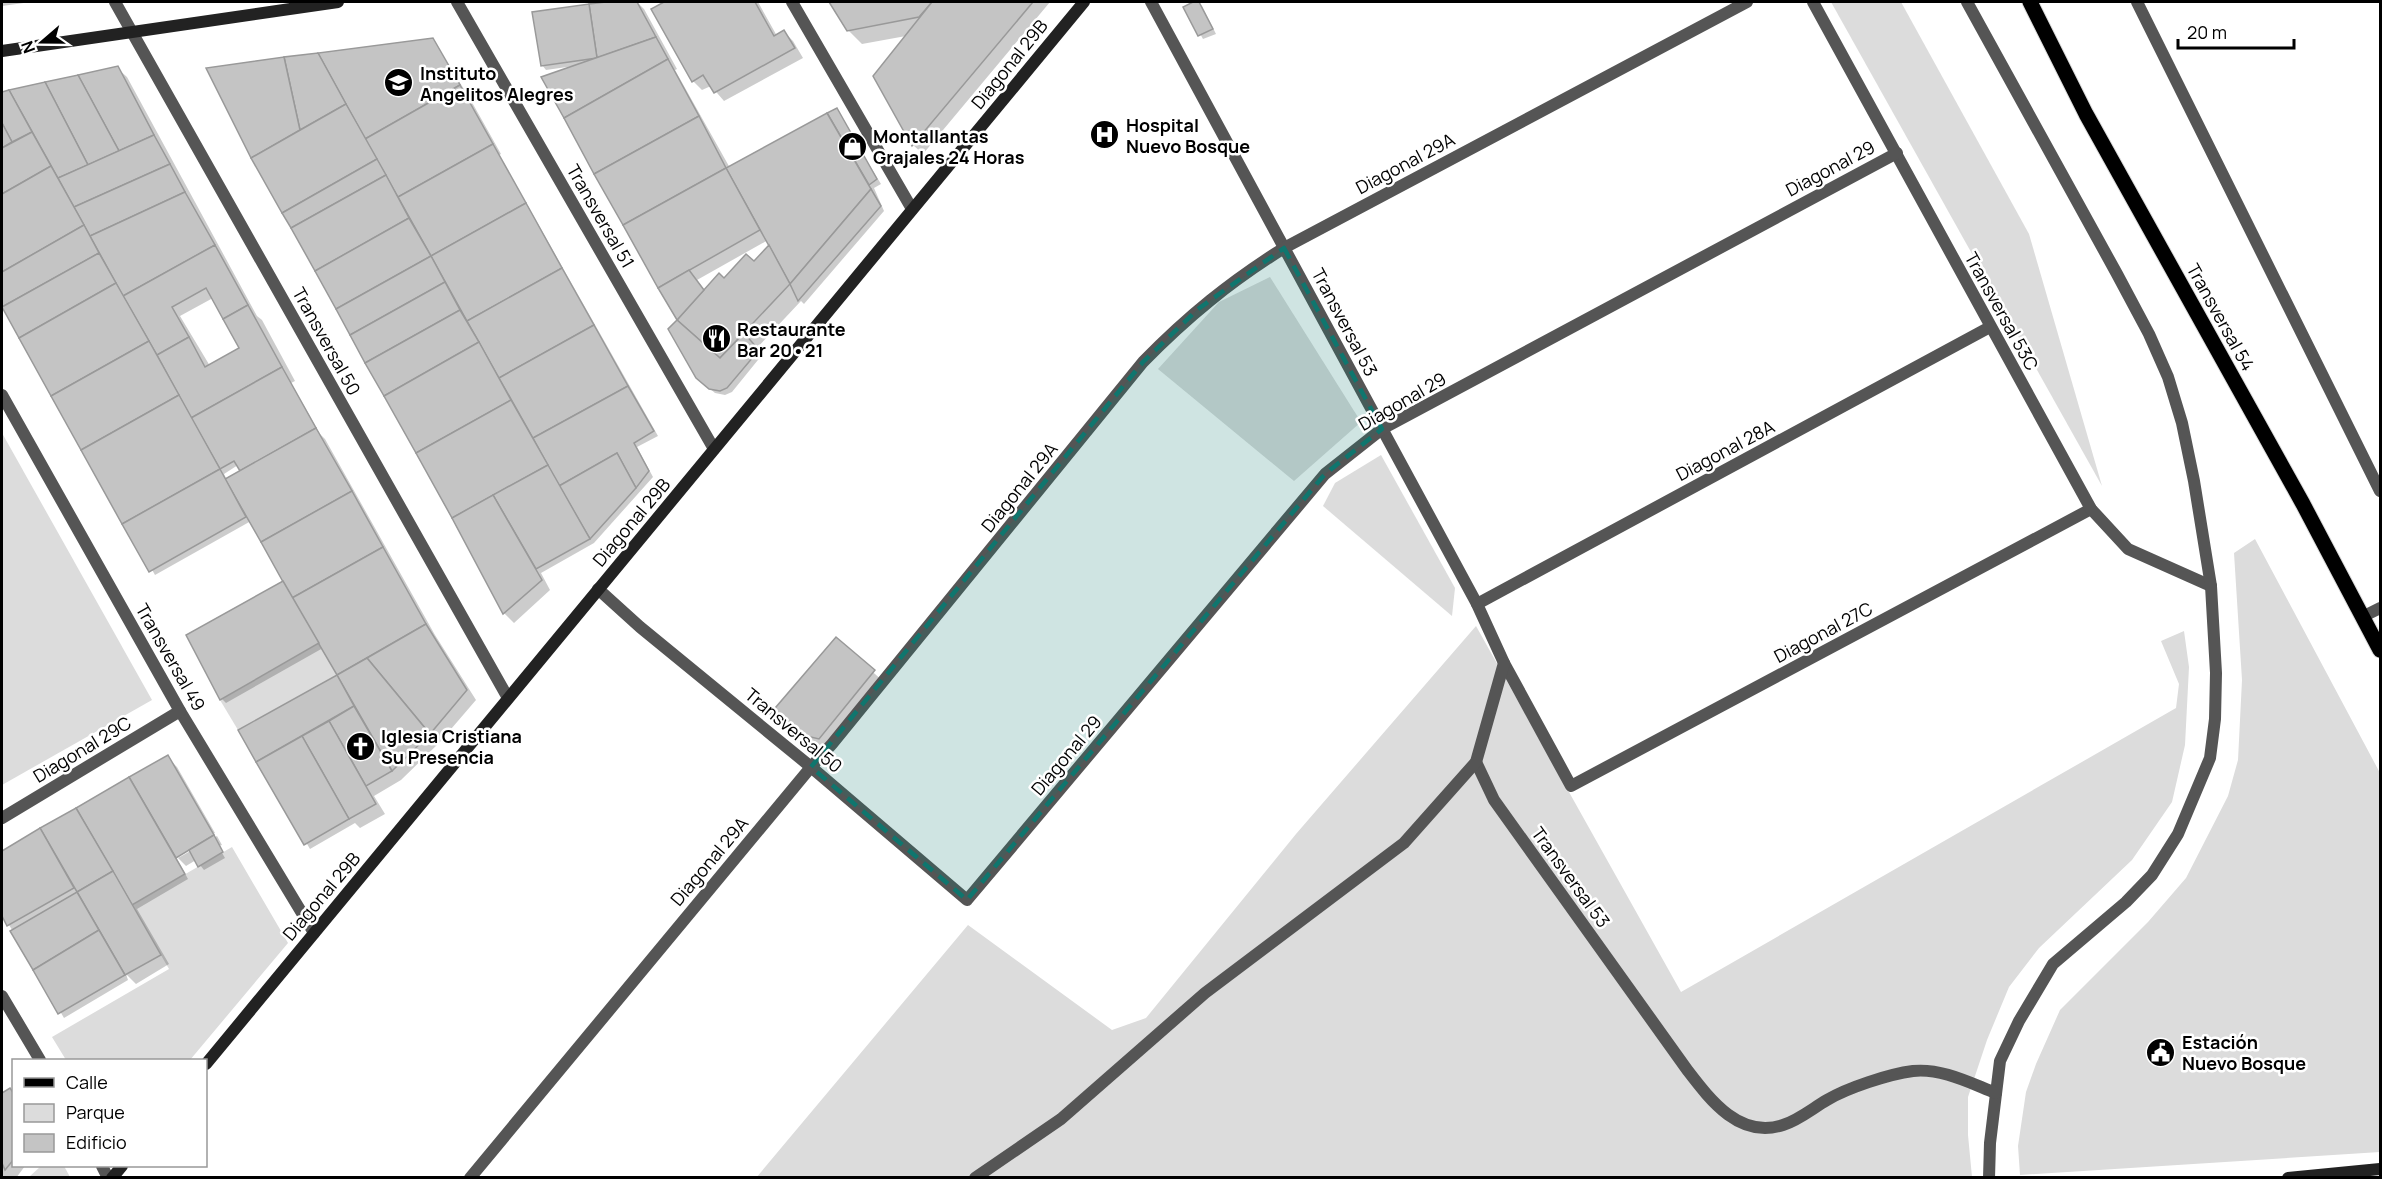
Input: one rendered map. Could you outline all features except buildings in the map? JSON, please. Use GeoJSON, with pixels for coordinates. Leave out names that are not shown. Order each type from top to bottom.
{"type":"FeatureCollection","features":[{"type":"Feature","properties":{"kind":"main road","name":"Transversal 54"},"geometry":{"type":"LineString","coordinates":[[2030,2],[2086,114],[2303,504],[2380,650]]}},
{"type":"Feature","properties":{"kind":"street","name":"Transversal 50"},"geometry":{"type":"LineString","coordinates":[[115,2],[508,698]]}},
{"type":"Feature","properties":{"kind":"street"},"geometry":{"type":"LineString","coordinates":[[2,51],[338,2]]}},
{"type":"Feature","properties":{"kind":"street","name":"Transversal 51"},"geometry":{"type":"LineString","coordinates":[[457,2],[714,449]]}},
{"type":"Feature","properties":{"kind":"street"},"geometry":{"type":"LineString","coordinates":[[792,2],[912,209]]}},
{"type":"Feature","properties":{"kind":"street","name":"Diagonal 29B"},"geometry":{"type":"LineString","coordinates":[[207,1063],[1084,2]]}},
{"type":"Feature","properties":{"kind":"street","name":"Transversal 53"},"geometry":{"type":"LineString","coordinates":[[1151,2],[1477,604],[1504,663],[1571,786]]}},
{"type":"Feature","properties":{"kind":"street","name":"Diagonal 29A"},"geometry":{"type":"LineString","coordinates":[[470,1178],[832,744],[1143,363],[1198,309],[1240,276],[1284,248],[1747,2]]}},
{"type":"Feature","properties":{"kind":"street","name":"Transversal 53C"},"geometry":{"type":"LineString","coordinates":[[1813,2],[2091,510],[2128,549],[2211,586]]}},
{"type":"Feature","properties":{"kind":"street"},"geometry":{"type":"LineString","coordinates":[[1967,2],[2117,274],[2149,334],[2168,377],[2182,423],[2194,481],[2211,586],[2216,673],[2215,719],[2210,758],[2178,834],[2152,875],[2126,902],[2053,964],[2019,1021],[2000,1061],[1989,1178]]}},
{"type":"Feature","properties":{"kind":"street"},"geometry":{"type":"LineString","coordinates":[[2137,2],[2380,491]]}},
{"type":"Feature","properties":{"kind":"street","name":"Diagonal 29"},"geometry":{"type":"LineString","coordinates":[[967,900],[1325,474],[1382,429],[1897,153]]}},
{"type":"Feature","properties":{"kind":"street","name":"Diagonal 28A"},"geometry":{"type":"LineString","coordinates":[[1477,604],[1990,327]]}},
{"type":"Feature","properties":{"kind":"street","name":"Transversal 49"},"geometry":{"type":"LineString","coordinates":[[2,395],[180,711],[314,933]]}},
{"type":"Feature","properties":{"kind":"street","name":"Diagonal 27C"},"geometry":{"type":"LineString","coordinates":[[1571,786],[2091,510]]}},
{"type":"Feature","properties":{"kind":"street","name":"Transversal 50"},"geometry":{"type":"LineString","coordinates":[[598,589],[640,627],[811,767],[967,900]]}},
{"type":"Feature","properties":{"kind":"street"},"geometry":{"type":"LineString","coordinates":[[2362,617],[2380,608]]}},
{"type":"Feature","properties":{"kind":"street"},"geometry":{"type":"LineString","coordinates":[[975,1178],[1061,1119],[1205,993],[1404,843],[1476,762],[1504,663]]}},
{"type":"Feature","properties":{"kind":"street","name":"Diagonal 29C"},"geometry":{"type":"LineString","coordinates":[[2,818],[180,711]]}},
{"type":"Feature","properties":{"kind":"street","name":"Transversal 53"},"geometry":{"type":"LineString","coordinates":[[1476,762],[1494,800],[1643,1008],[1712,1102],[1737,1121],[1765,1129],[1785,1125],[1829,1098],[1857,1086],[1912,1071],[1934,1070],[1996,1093]]}},
{"type":"Feature","properties":{"kind":"street"},"geometry":{"type":"LineString","coordinates":[[2,996],[39,1059]]}},
{"type":"Feature","properties":{"kind":"street"},"geometry":{"type":"LineString","coordinates":[[110,1178],[121,1167]]}},
{"type":"Feature","properties":{"kind":"street"},"geometry":{"type":"LineString","coordinates":[[2288,1178],[2380,1169]]}},
{"type":"Feature","properties":{"kind":"highlighted area"},"geometry":{"type":"Polygon","coordinates":[[[1284,248],[1382,429],[1325,474],[967,900],[811,767],[1143,362],[1198,309],[1284,248]]]}},
{"type":"Feature","properties":{"kind":"green space"},"geometry":{"type":"Polygon","coordinates":[[[1831,2],[1901,2],[2029,234],[2102,486],[1831,2]]]}},
{"type":"Feature","properties":{"kind":"green space"},"geometry":{"type":"Polygon","coordinates":[[[1270,277],[1361,422],[1294,481],[1158,369],[1219,302],[1270,277]]]}},
{"type":"Feature","properties":{"kind":"green space"},"geometry":{"type":"Polygon","coordinates":[[[2,433],[152,700],[2,785],[2,433]]]}},
{"type":"Feature","properties":{"kind":"green space"},"geometry":{"type":"Polygon","coordinates":[[[1381,455],[1455,588],[1452,616],[1323,506],[1335,483],[1381,455]]]}},
{"type":"Feature","properties":{"kind":"green space"},"geometry":{"type":"Polygon","coordinates":[[[2255,539],[2380,773],[2380,1152],[2020,1175],[2018,1146],[2026,1092],[2060,1010],[2148,922],[2186,878],[2228,796],[2238,760],[2242,680],[2234,553],[2255,539]]]}},
{"type":"Feature","properties":{"kind":"green space"},"geometry":{"type":"Polygon","coordinates":[[[1476,626],[1681,992],[2176,708],[2179,684],[2161,641],[2184,631],[2189,667],[2185,745],[2172,802],[2132,860],[2039,948],[2009,987],[1987,1040],[1968,1097],[1968,1135],[1972,1177],[756,1178],[968,925],[1112,1030],[1146,1018],[1296,834],[1476,626]]]}},
{"type":"Feature","properties":{"kind":"green space"},"geometry":{"type":"Polygon","coordinates":[[[319,643],[337,675],[238,730],[220,700],[319,643]]]}},
{"type":"Feature","properties":{"kind":"green space"},"geometry":{"type":"Polygon","coordinates":[[[232,847],[288,943],[191,1059],[65,1059],[52,1037],[169,969],[132,905],[232,847]]]}},
{"type":"Feature","properties":{"kind":"green space"},"geometry":{"type":"Polygon","coordinates":[[[40,1167],[65,1167],[70,1177],[29,1177],[40,1167]]]}},
{"type":"Feature","properties":{"kind":"place","name":"Instituto Angelitos Alegres"},"geometry":{"type":"Point","coordinates":[399,83]}},
{"type":"Feature","properties":{"kind":"place","name":"Hospital Nuevo Bosque"},"geometry":{"type":"Point","coordinates":[1105,135]}},
{"type":"Feature","properties":{"kind":"place","name":"Montallantas Grajales 24 Horas"},"geometry":{"type":"Point","coordinates":[852,146]}},
{"type":"Feature","properties":{"kind":"place","name":"Restaurante Bar 20•21"},"geometry":{"type":"Point","coordinates":[716,339]}},
{"type":"Feature","properties":{"kind":"place","name":"Iglesia Cristiana Su Presencia"},"geometry":{"type":"Point","coordinates":[360,746]}},
{"type":"Feature","properties":{"kind":"place","name":"Estación Nuevo Bosque"},"geometry":{"type":"Point","coordinates":[2161,1052]}}]}
